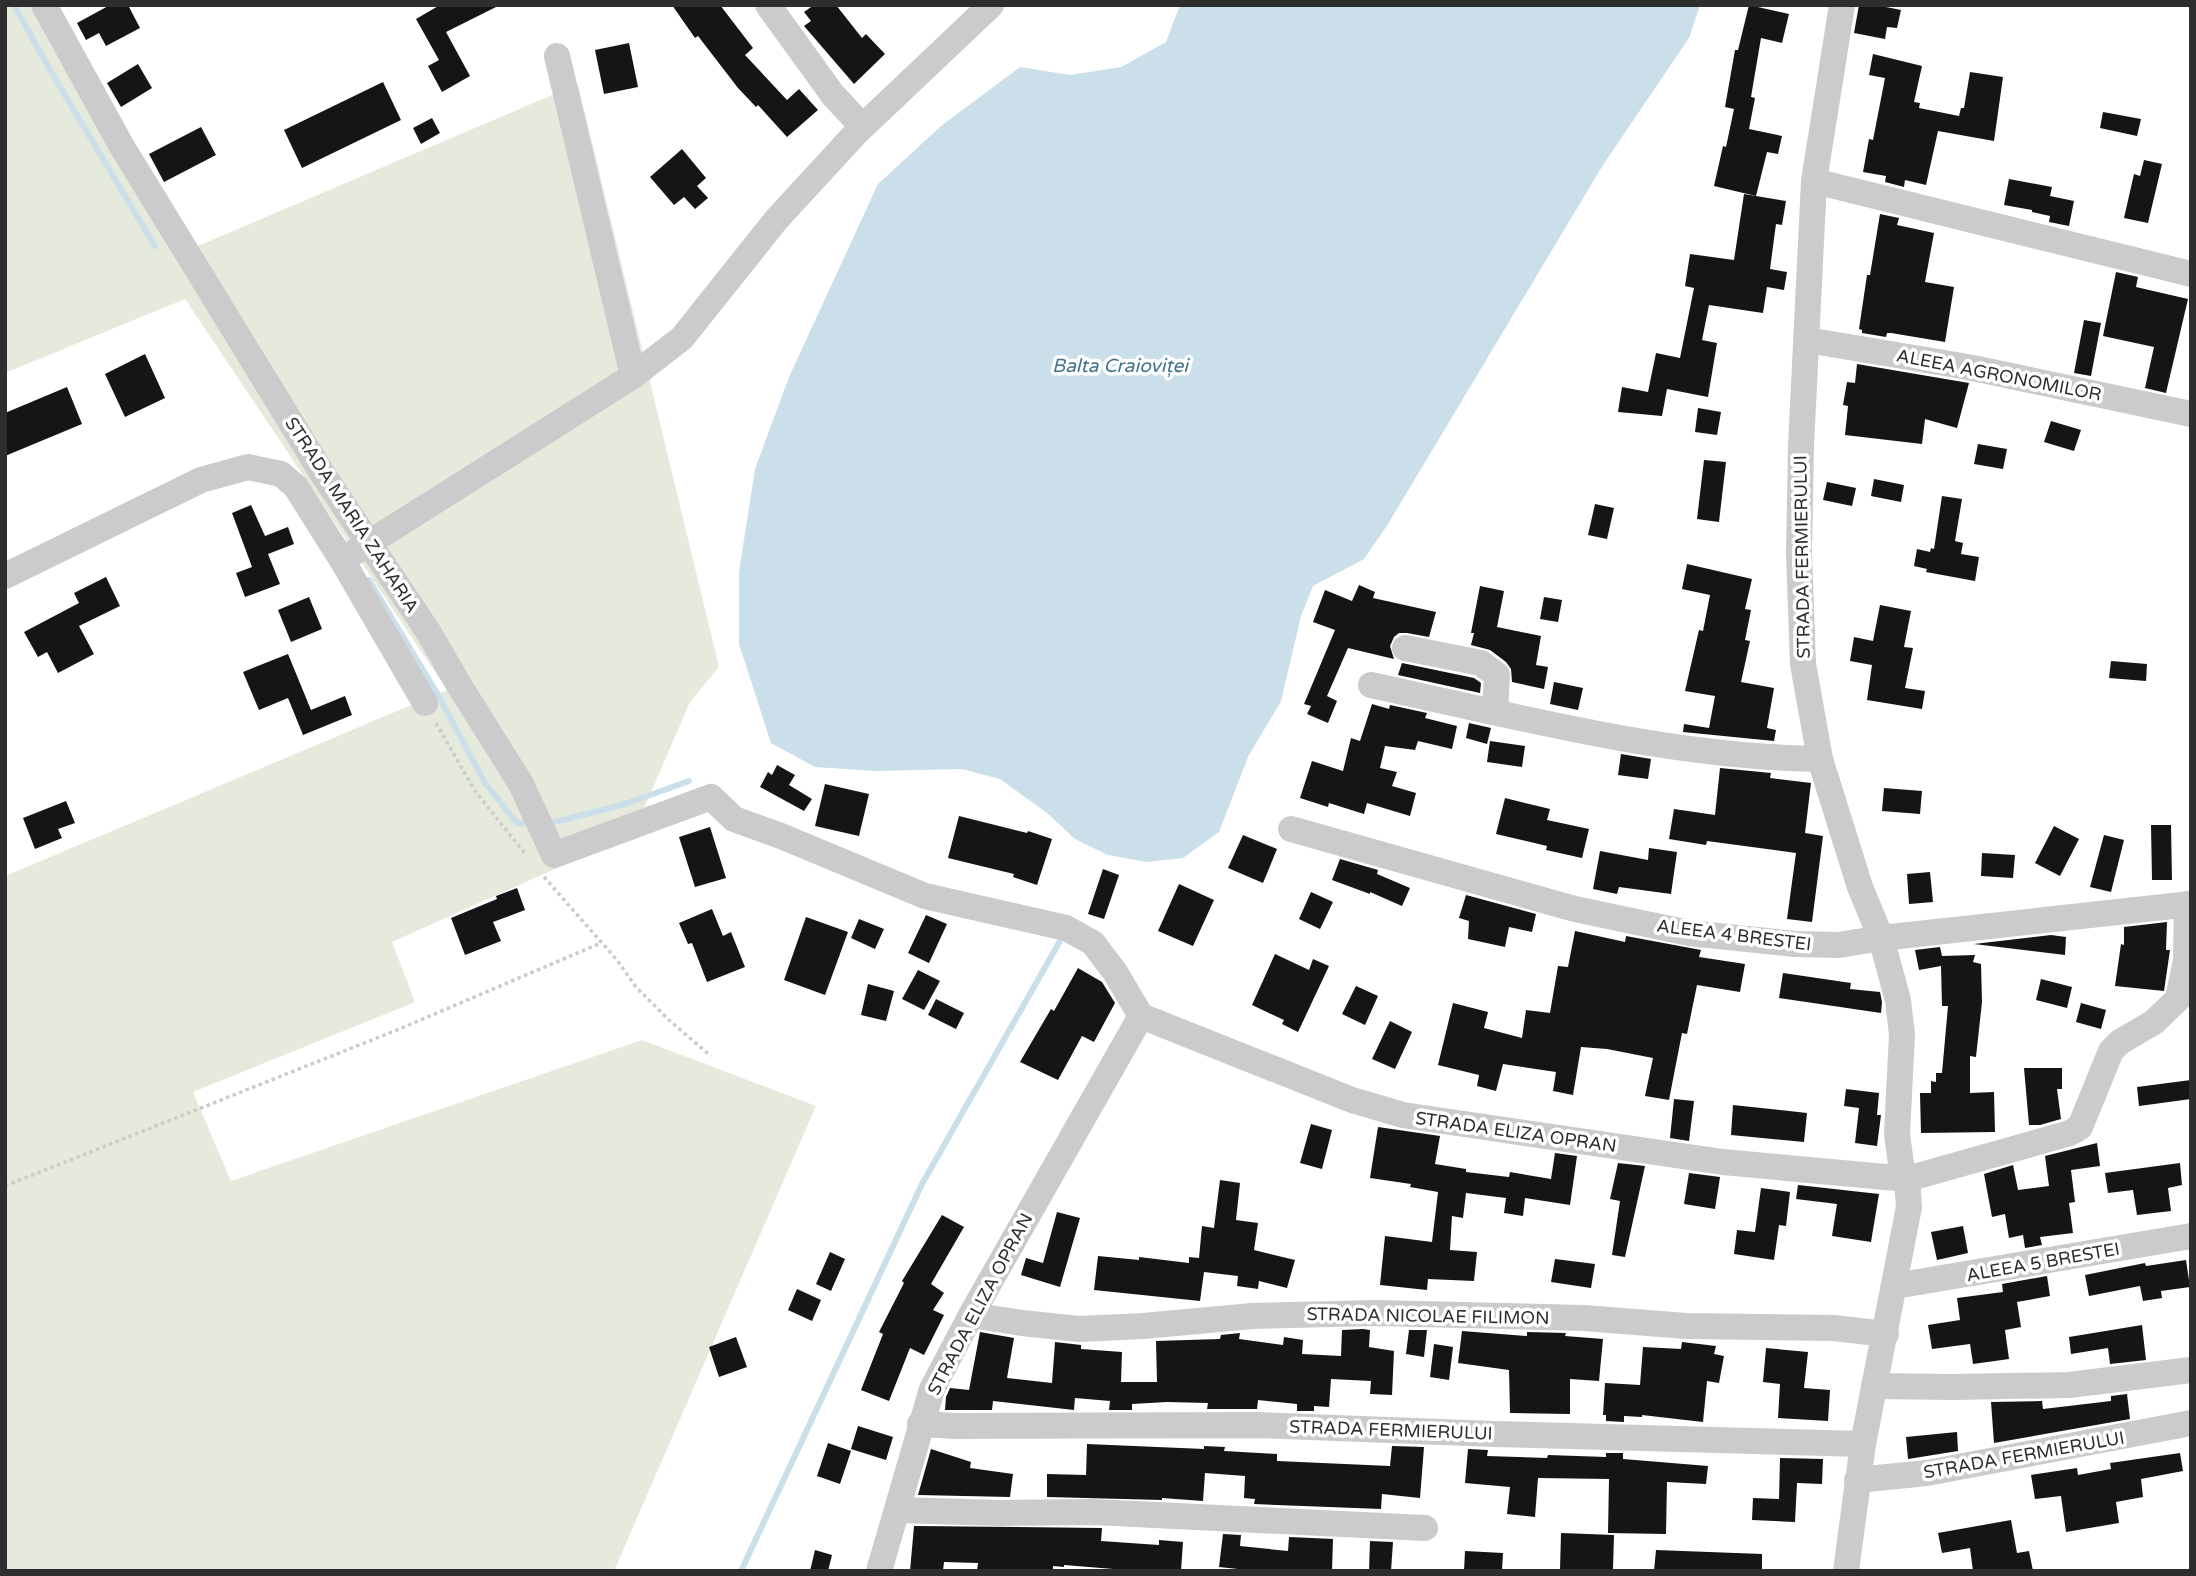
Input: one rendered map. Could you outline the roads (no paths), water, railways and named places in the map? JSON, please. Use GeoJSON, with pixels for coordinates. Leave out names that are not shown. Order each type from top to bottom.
{"type":"FeatureCollection","features":[{"type":"Feature","properties":{"kind":"street","name":"STRADA MARIA ZAHARIA"},"geometry":{"type":"LineString","coordinates":[[44,5],[121,145],[322,473],[429,633],[521,784],[554,855],[711,797],[734,819],[925,896],[1066,928],[1093,943],[1115,972],[1141,1016]]}},
{"type":"Feature","properties":{"kind":"street"},"geometry":{"type":"LineString","coordinates":[[768,5],[833,95],[862,126]]}},
{"type":"Feature","properties":{"kind":"street"},"geometry":{"type":"LineString","coordinates":[[342,560],[633,376],[682,338],[776,220],[862,126],[990,5]]}},
{"type":"Feature","properties":{"kind":"street","name":"STRADA FERMIERULUI"},"geometry":{"type":"LineString","coordinates":[[1842,5],[1814,181],[1801,446],[1800,582],[1803,664],[1821,760],[1860,887],[1881,938],[1898,1000],[1902,1035],[1897,1134],[1901,1164],[1908,1179],[1909,1207],[1863,1444],[1846,1571]]}},
{"type":"Feature","properties":{"kind":"street"},"geometry":{"type":"LineString","coordinates":[[557,56],[633,376]]}},
{"type":"Feature","properties":{"kind":"street"},"geometry":{"type":"LineString","coordinates":[[1814,181],[2191,274]]}},
{"type":"Feature","properties":{"kind":"street","name":"ALEEA AGRONOMILOR"},"geometry":{"type":"LineString","coordinates":[[1807,340],[1968,367],[2191,414]]}},
{"type":"Feature","properties":{"kind":"street"},"geometry":{"type":"LineString","coordinates":[[5,576],[201,481],[248,467],[281,474],[296,487],[342,560],[425,703]]}},
{"type":"Feature","properties":{"kind":"street"},"geometry":{"type":"LineString","coordinates":[[296,487],[322,473]]}},
{"type":"Feature","properties":{"kind":"street"},"geometry":{"type":"LineString","coordinates":[[1405,648],[1481,663],[1489,668],[1497,674],[1494,712]]}},
{"type":"Feature","properties":{"kind":"street"},"geometry":{"type":"LineString","coordinates":[[1371,685],[1656,744],[1775,759],[1821,760]]}},
{"type":"Feature","properties":{"kind":"street","name":"ALEEA 4 BRESTEI"},"geometry":{"type":"LineString","coordinates":[[1290,829],[1575,909],[1689,933],[1795,944],[1839,945],[2189,904],[2186,960],[2178,999],[2154,1022],[2120,1042],[2111,1051],[2080,1127],[2070,1133],[1908,1179]]}},
{"type":"Feature","properties":{"kind":"street","name":"STRADA ELIZA OPRAN"},"geometry":{"type":"LineString","coordinates":[[879,1571],[932,1389],[971,1315],[1141,1016],[1352,1100],[1403,1115],[1723,1162],[1908,1179]]}},
{"type":"Feature","properties":{"kind":"street","name":"ALEEA 5 BRESTEI"},"geometry":{"type":"LineString","coordinates":[[1895,1286],[2191,1236]]}},
{"type":"Feature","properties":{"kind":"street","name":"STRADA NICOLAE FILIMON"},"geometry":{"type":"LineString","coordinates":[[971,1315],[1022,1324],[1079,1329],[1252,1316],[1376,1312],[1584,1318],[1686,1326],[1834,1328],[1886,1334]]}},
{"type":"Feature","properties":{"kind":"street"},"geometry":{"type":"LineString","coordinates":[[1874,1386],[2069,1385],[2191,1370]]}},
{"type":"Feature","properties":{"kind":"street","name":"STRADA FERMIERULUI"},"geometry":{"type":"LineString","coordinates":[[1857,1480],[1927,1473],[2191,1423]]}},
{"type":"Feature","properties":{"kind":"street","name":"STRADA FERMIERULUI"},"geometry":{"type":"LineString","coordinates":[[920,1424],[1258,1425],[1863,1444]]}},
{"type":"Feature","properties":{"kind":"street"},"geometry":{"type":"LineString","coordinates":[[897,1510],[1093,1512],[1425,1528]]}},
{"type":"Feature","properties":{"kind":"water","name":"Balta Craioviței"},"geometry":{"type":"Polygon","coordinates":[[[1180,5],[1699,5],[1699,8],[1689,38],[1603,165],[1388,524],[1364,559],[1313,586],[1301,616],[1281,701],[1248,757],[1219,832],[1183,858],[1146,862],[1108,855],[1075,839],[1047,813],[1000,779],[962,769],[875,771],[815,767],[771,743],[739,644],[739,572],[755,469],[789,377],[878,184],[941,126],[1020,67],[1070,75],[1121,67],[1166,42],[1180,5]]]}},
{"type":"Feature","properties":{"kind":"waterway"},"geometry":{"type":"LineString","coordinates":[[14,5],[155,246]]}},
{"type":"Feature","properties":{"kind":"waterway"},"geometry":{"type":"LineString","coordinates":[[369,580],[438,695],[485,783],[517,823],[533,824]]}},
{"type":"Feature","properties":{"kind":"waterway"},"geometry":{"type":"LineString","coordinates":[[547,824],[625,804],[689,781]]}},
{"type":"Feature","properties":{"kind":"waterway"},"geometry":{"type":"LineString","coordinates":[[741,1571],[922,1184],[1060,941]]}}]}
